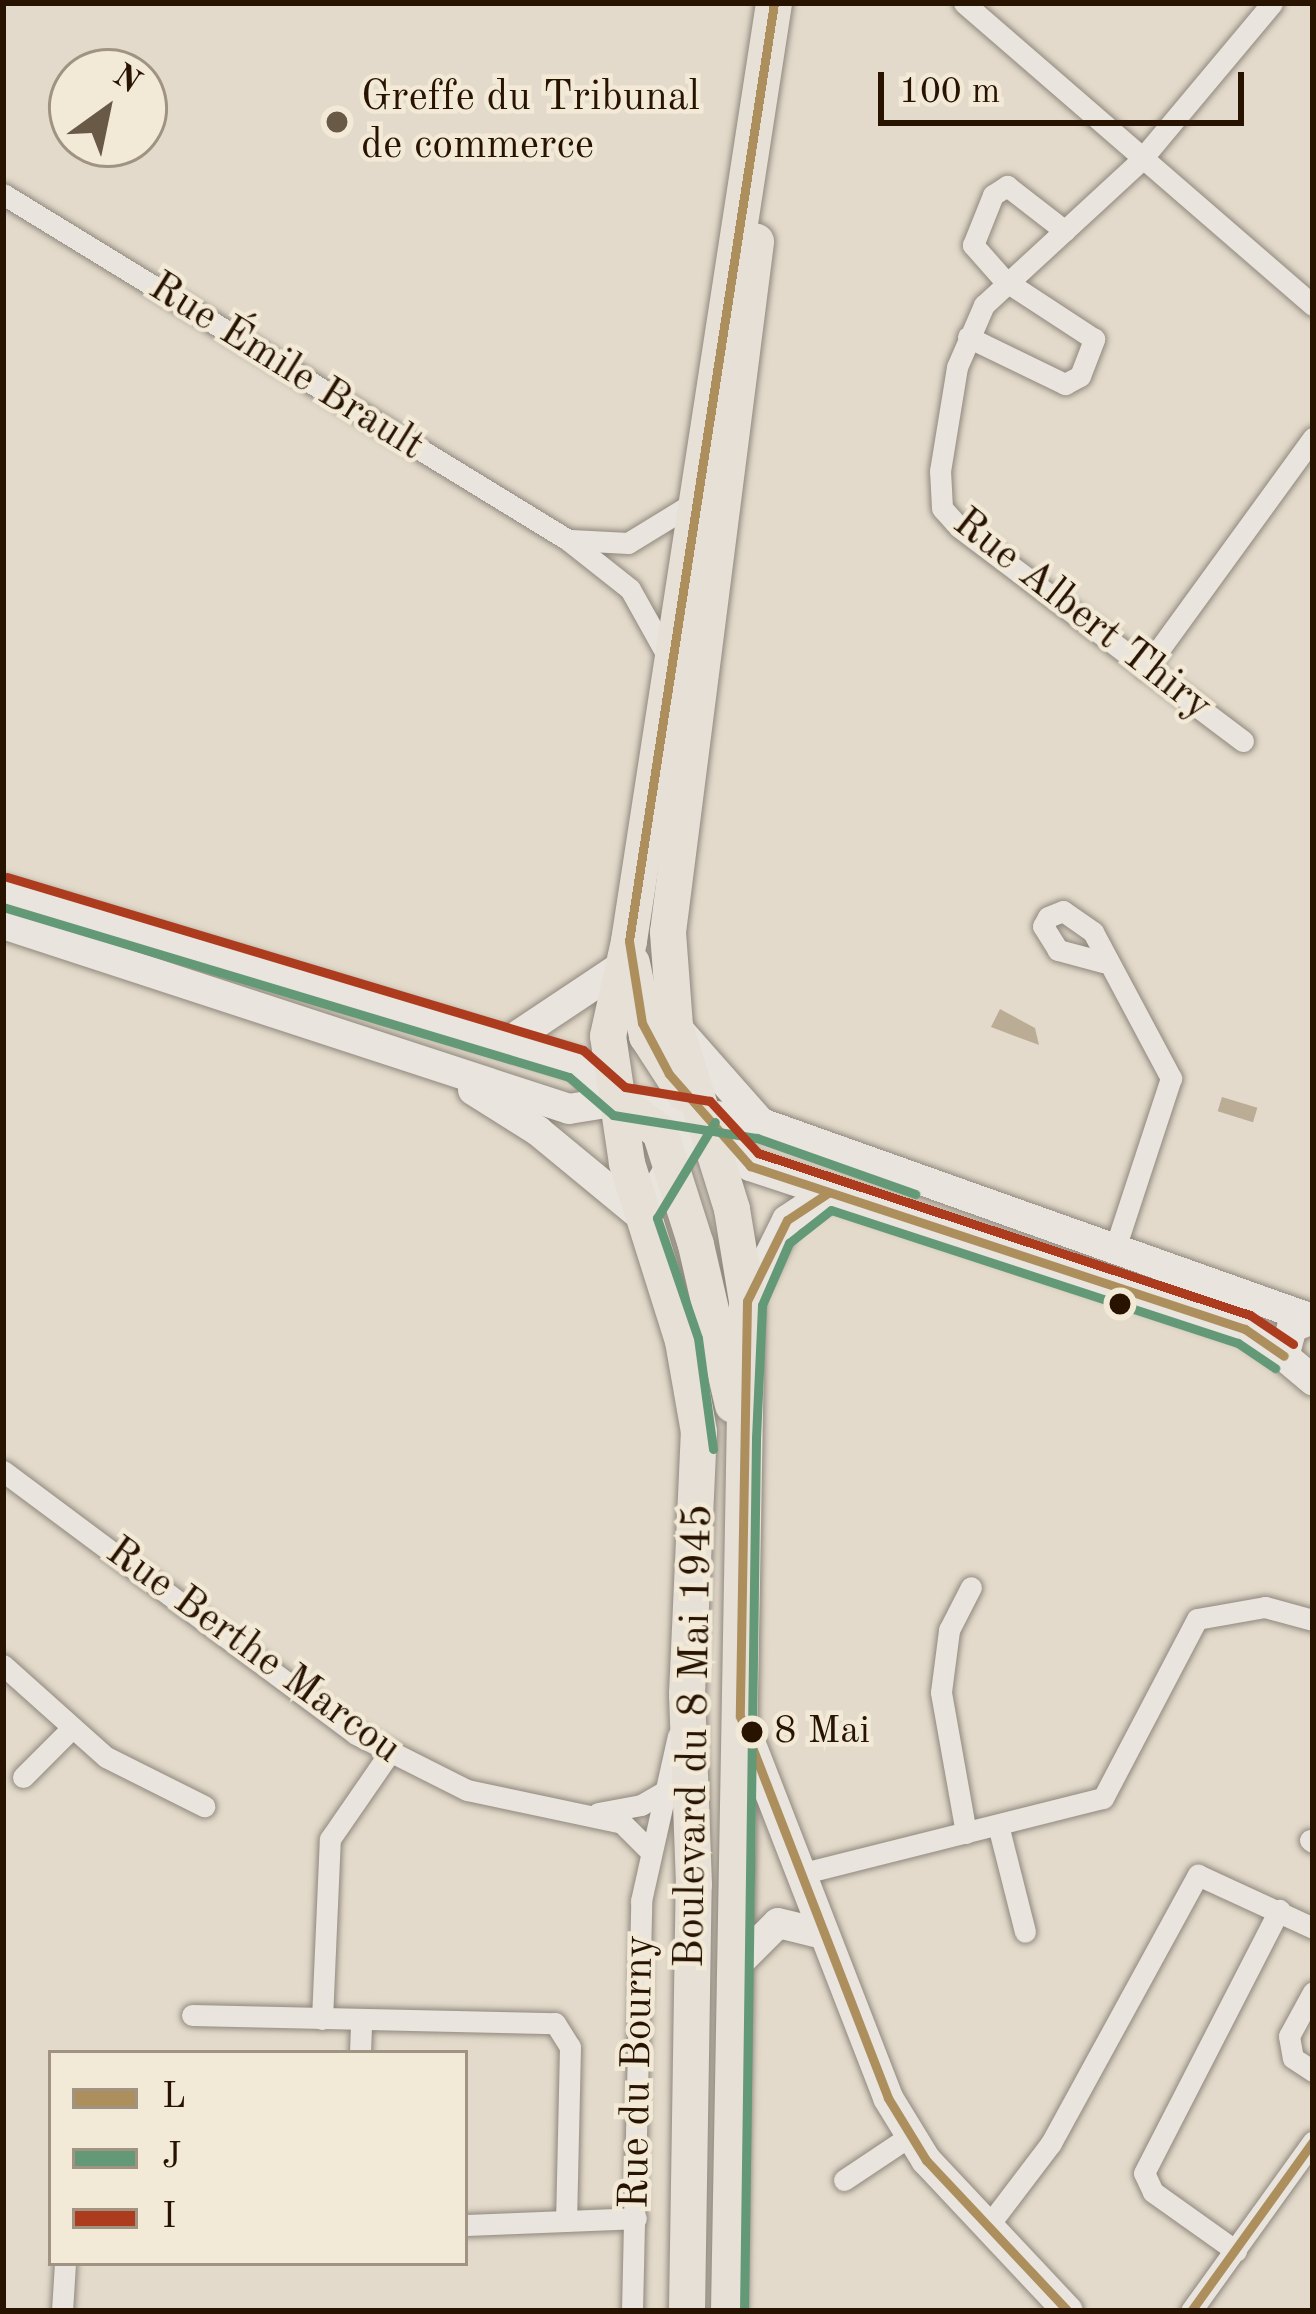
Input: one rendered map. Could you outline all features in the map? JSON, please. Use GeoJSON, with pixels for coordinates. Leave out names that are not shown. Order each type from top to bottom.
{"type":"FeatureCollection","features":[{"type":"Feature","properties":{"kind":"main road"},"geometry":{"type":"LineString","coordinates":[[758,124],[774,3]]}},
{"type":"Feature","properties":{"kind":"main road","name":"Boulevard du 8 Mai 1945"},"geometry":{"type":"LineString","coordinates":[[687,2311],[694,1898],[687,1694],[699,1432],[683,1341],[641,1216],[608,1036],[671,663],[738,203],[758,124]]}},
{"type":"Feature","properties":{"kind":"main road","name":"Boulevard du 8 Mai 1945"},"geometry":{"type":"LineString","coordinates":[[729,2311],[747,1301],[732,1209],[675,1026],[668,932],[739,402],[761,200],[758,124]]}},
{"type":"Feature","properties":{"kind":"main road"},"geometry":{"type":"LineString","coordinates":[[3,891],[577,1064],[660,1132],[741,1438]]}},
{"type":"Feature","properties":{"kind":"main road"},"geometry":{"type":"LineString","coordinates":[[6,926],[580,1112],[618,1101],[761,1123],[1312,1319]]}},
{"type":"Feature","properties":{"kind":"main road"},"geometry":{"type":"LineString","coordinates":[[508,1042],[624,954],[647,1036],[702,1114],[750,1166],[1245,1329],[1313,1380]]}},
{"type":"Feature","properties":{"kind":"main road"},"geometry":{"type":"LineString","coordinates":[[675,1026],[761,1123]]}},
{"type":"Feature","properties":{"kind":"main road"},"geometry":{"type":"LineString","coordinates":[[440,1068],[538,1131],[641,1216],[702,1114]]}},
{"type":"Feature","properties":{"kind":"main road"},"geometry":{"type":"LineString","coordinates":[[747,1301],[787,1220],[828,1193]]}},
{"type":"Feature","properties":{"kind":"main road"},"geometry":{"type":"LineString","coordinates":[[1285,1356],[1292,1327],[1312,1319]]}},
{"type":"Feature","properties":{"kind":"main road"},"geometry":{"type":"LineString","coordinates":[[740,1715],[823,1934],[910,2136],[1068,2311]]}},
{"type":"Feature","properties":{"kind":"main road"},"geometry":{"type":"LineString","coordinates":[[734,1967],[778,1923],[823,1934]]}},
{"type":"Feature","properties":{"kind":"street"},"geometry":{"type":"LineString","coordinates":[[964,3],[1140,161],[1313,305]]}},
{"type":"Feature","properties":{"kind":"street","name":"Rue Albert Thiry"},"geometry":{"type":"LineString","coordinates":[[1243,741],[942,508],[940,472],[968,337],[1004,280],[1140,161],[1272,3]]}},
{"type":"Feature","properties":{"kind":"street"},"geometry":{"type":"LineString","coordinates":[[968,337],[1065,384],[1092,358],[1094,339],[1082,326],[1004,280],[973,244],[993,195],[1006,186],[1065,231]]}},
{"type":"Feature","properties":{"kind":"street","name":"Rue Émile Brault"},"geometry":{"type":"LineString","coordinates":[[3,194],[568,540],[629,590],[671,663]]}},
{"type":"Feature","properties":{"kind":"street"},"geometry":{"type":"LineString","coordinates":[[1145,669],[1313,438]]}},
{"type":"Feature","properties":{"kind":"street","name":"Rue Émile Brault"},"geometry":{"type":"LineString","coordinates":[[568,540],[628,544],[696,502]]}},
{"type":"Feature","properties":{"kind":"street"},"geometry":{"type":"LineString","coordinates":[[1102,962],[1171,1078],[1114,1251]]}},
{"type":"Feature","properties":{"kind":"street","name":"Rue Berthe Marcou"},"geometry":{"type":"LineString","coordinates":[[3,1471],[389,1752],[467,1790],[622,1823],[651,1852]]}},
{"type":"Feature","properties":{"kind":"street"},"geometry":{"type":"LineString","coordinates":[[966,1832],[940,1692],[949,1630],[971,1587]]}},
{"type":"Feature","properties":{"kind":"street"},"geometry":{"type":"LineString","coordinates":[[800,1874],[1103,1798],[1197,1619],[1265,1607],[1313,1619]]}},
{"type":"Feature","properties":{"kind":"street"},"geometry":{"type":"LineString","coordinates":[[3,1664],[71,1729],[153,1784],[204,1806]]}},
{"type":"Feature","properties":{"kind":"street","name":"Rue du Bourny"},"geometry":{"type":"LineString","coordinates":[[632,2311],[638,1997],[651,1852],[687,1694]]}},
{"type":"Feature","properties":{"kind":"street"},"geometry":{"type":"LineString","coordinates":[[23,1777],[71,1729]]}},
{"type":"Feature","properties":{"kind":"street"},"geometry":{"type":"LineString","coordinates":[[322,2018],[330,1839],[389,1752]]}},
{"type":"Feature","properties":{"kind":"street","name":"Rue Berthe Marcou"},"geometry":{"type":"LineString","coordinates":[[589,1815],[641,1805],[665,1791]]}},
{"type":"Feature","properties":{"kind":"street"},"geometry":{"type":"LineString","coordinates":[[998,1825],[1025,1932]]}},
{"type":"Feature","properties":{"kind":"street"},"geometry":{"type":"LineString","coordinates":[[988,2226],[1051,2143],[1187,1886],[1198,1875],[1220,1880],[1313,1928]]}},
{"type":"Feature","properties":{"kind":"street"},"geometry":{"type":"LineString","coordinates":[[1236,2251],[1154,2192],[1144,2173],[1279,1910]]}},
{"type":"Feature","properties":{"kind":"street"},"geometry":{"type":"LineString","coordinates":[[1313,1992],[1289,2036],[1293,2058],[1313,2071]]}},
{"type":"Feature","properties":{"kind":"street"},"geometry":{"type":"LineString","coordinates":[[193,2015],[556,2024],[565,2030],[566,2221]]}},
{"type":"Feature","properties":{"kind":"street"},"geometry":{"type":"LineString","coordinates":[[360,2050],[362,2019]]}},
{"type":"Feature","properties":{"kind":"street"},"geometry":{"type":"LineString","coordinates":[[844,2180],[910,2136]]}},
{"type":"Feature","properties":{"kind":"street"},"geometry":{"type":"LineString","coordinates":[[1191,2311],[1313,2141]]}},
{"type":"Feature","properties":{"kind":"street"},"geometry":{"type":"LineString","coordinates":[[468,2225],[636,2218]]}},
{"type":"Feature","properties":{"kind":"street"},"geometry":{"type":"LineString","coordinates":[[62,2311],[65,2266]]}},
{"type":"Feature","properties":{"kind":"shaded area"},"geometry":{"type":"Polygon","coordinates":[[[1000,1009],[1035,1028],[1039,1045],[991,1027],[1000,1009]]]}},
{"type":"Feature","properties":{"kind":"shaded area"},"geometry":{"type":"Polygon","coordinates":[[[1222,1097],[1257,1108],[1253,1122],[1218,1111],[1222,1097]]]}},
{"type":"Feature","properties":{"kind":"transit line","name":"L"},"geometry":{"type":"LineString","coordinates":[[774,3],[629,941],[642,1023],[669,1074],[750,1166],[1245,1329],[1284,1356]]}},
{"type":"Feature","properties":{"kind":"transit line","name":"I"},"geometry":{"type":"LineString","coordinates":[[7,877],[583,1050],[625,1087],[710,1101],[758,1153],[1250,1315],[1293,1344]]}},
{"type":"Feature","properties":{"kind":"transit line","name":"J"},"geometry":{"type":"LineString","coordinates":[[3,907],[569,1077],[613,1115],[757,1138],[915,1194]]}},
{"type":"Feature","properties":{"kind":"transit line","name":"J"},"geometry":{"type":"LineString","coordinates":[[713,1449],[698,1338],[657,1218],[715,1122]]}},
{"type":"Feature","properties":{"kind":"transit line","name":"L"},"geometry":{"type":"LineString","coordinates":[[828,1193],[787,1220],[747,1301],[740,1716],[888,2098],[926,2160],[1068,2311]]}},
{"type":"Feature","properties":{"kind":"transit line","name":"J"},"geometry":{"type":"LineString","coordinates":[[744,2311],[756,1438],[762,1305],[789,1243],[831,1210],[1238,1343],[1275,1368]]}},
{"type":"Feature","properties":{"kind":"transit line","name":"L"},"geometry":{"type":"LineString","coordinates":[[1191,2311],[1313,2141]]}},
{"type":"Feature","properties":{"kind":"place","name":"Greffe du Tribunal de commerce"},"geometry":{"type":"Point","coordinates":[337,122]}},
{"type":"Feature","properties":{"kind":"place","name":"8 Mai"},"geometry":{"type":"Point","coordinates":[752,1732]}}]}
